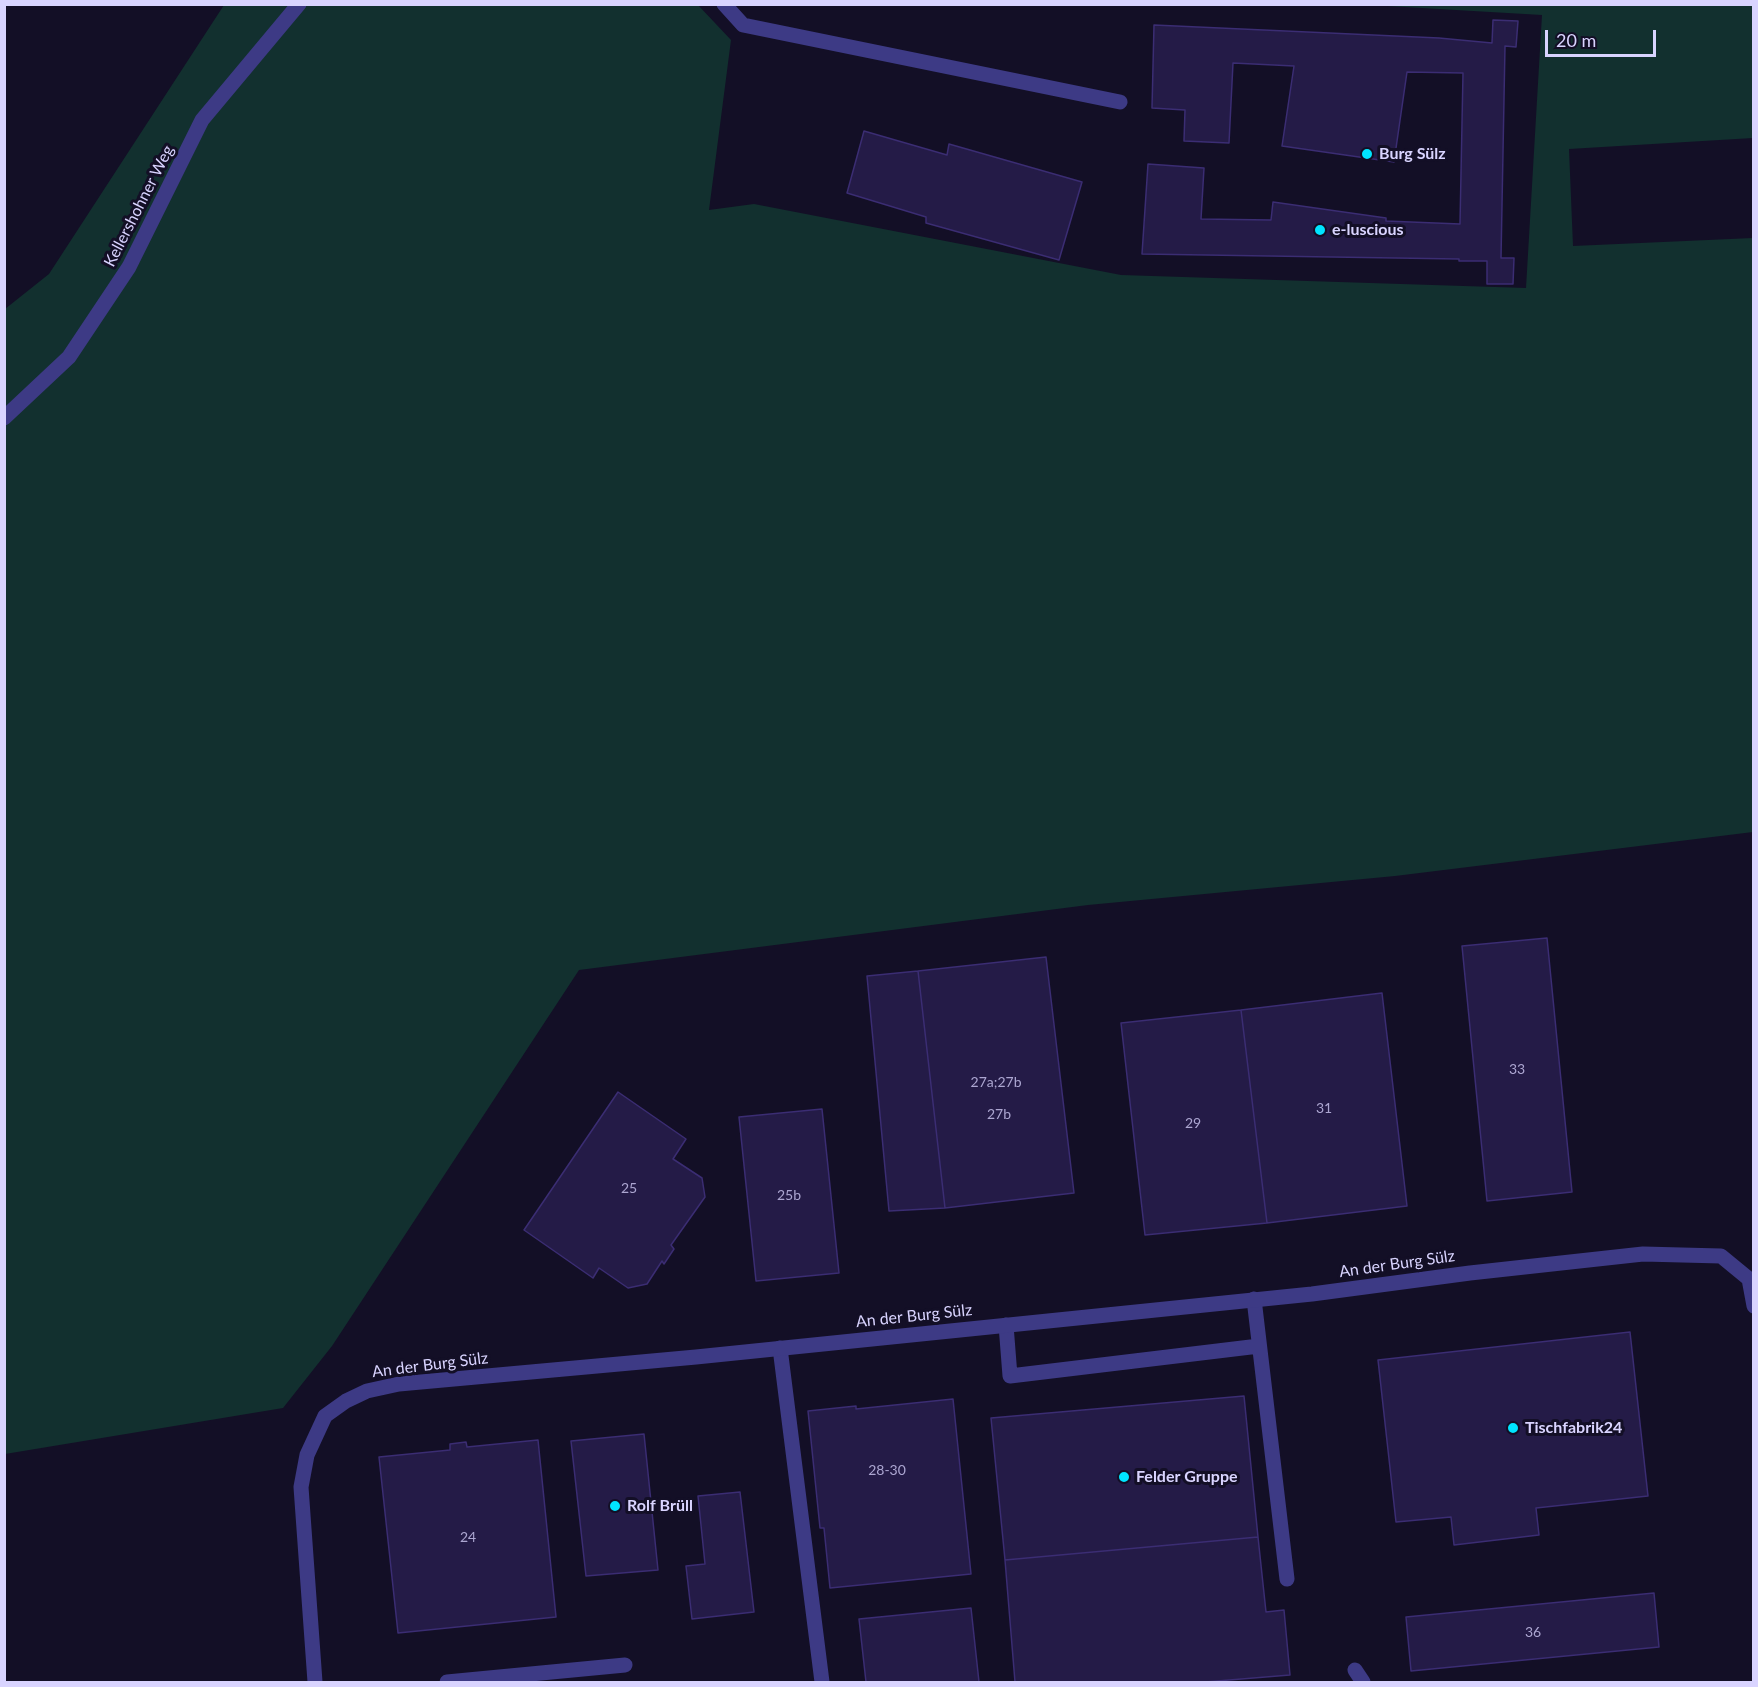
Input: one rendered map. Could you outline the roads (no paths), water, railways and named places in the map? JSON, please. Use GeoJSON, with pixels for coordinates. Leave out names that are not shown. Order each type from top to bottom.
{"type":"FeatureCollection","features":[{"type":"Feature","properties":{"kind":"street","name":"Kellershohner Weg"},"geometry":{"type":"LineString","coordinates":[[4,418],[69,357],[129,267],[202,120],[298,4]]}},
{"type":"Feature","properties":{"kind":"street"},"geometry":{"type":"LineString","coordinates":[[724,4],[743,25],[1120,102]]}},
{"type":"Feature","properties":{"kind":"street","name":"An der Burg Sülz"},"geometry":{"type":"LineString","coordinates":[[315,1683],[301,1488],[307,1455],[325,1416],[346,1401],[367,1391],[399,1384],[1006,1325],[1643,1254],[1720,1256],[1749,1280],[1754,1306]]}},
{"type":"Feature","properties":{"kind":"street"},"geometry":{"type":"LineString","coordinates":[[1254,1299],[1287,1579]]}},
{"type":"Feature","properties":{"kind":"street"},"geometry":{"type":"LineString","coordinates":[[1006,1325],[1010,1376],[1259,1346]]}},
{"type":"Feature","properties":{"kind":"street"},"geometry":{"type":"LineString","coordinates":[[780,1348],[822,1683]]}},
{"type":"Feature","properties":{"kind":"street"},"geometry":{"type":"LineString","coordinates":[[447,1683],[625,1665]]}},
{"type":"Feature","properties":{"kind":"place","name":"Burg Sülz"},"geometry":{"type":"Point","coordinates":[1367,154]}},
{"type":"Feature","properties":{"kind":"place","name":"e-luscious"},"geometry":{"type":"Point","coordinates":[1320,230]}},
{"type":"Feature","properties":{"kind":"place","name":"Tischfabrik24"},"geometry":{"type":"Point","coordinates":[1513,1428]}},
{"type":"Feature","properties":{"kind":"place","name":"Felder Gruppe"},"geometry":{"type":"Point","coordinates":[1124,1477]}},
{"type":"Feature","properties":{"kind":"place","name":"Rolf Brüll"},"geometry":{"type":"Point","coordinates":[615,1506]}}]}
